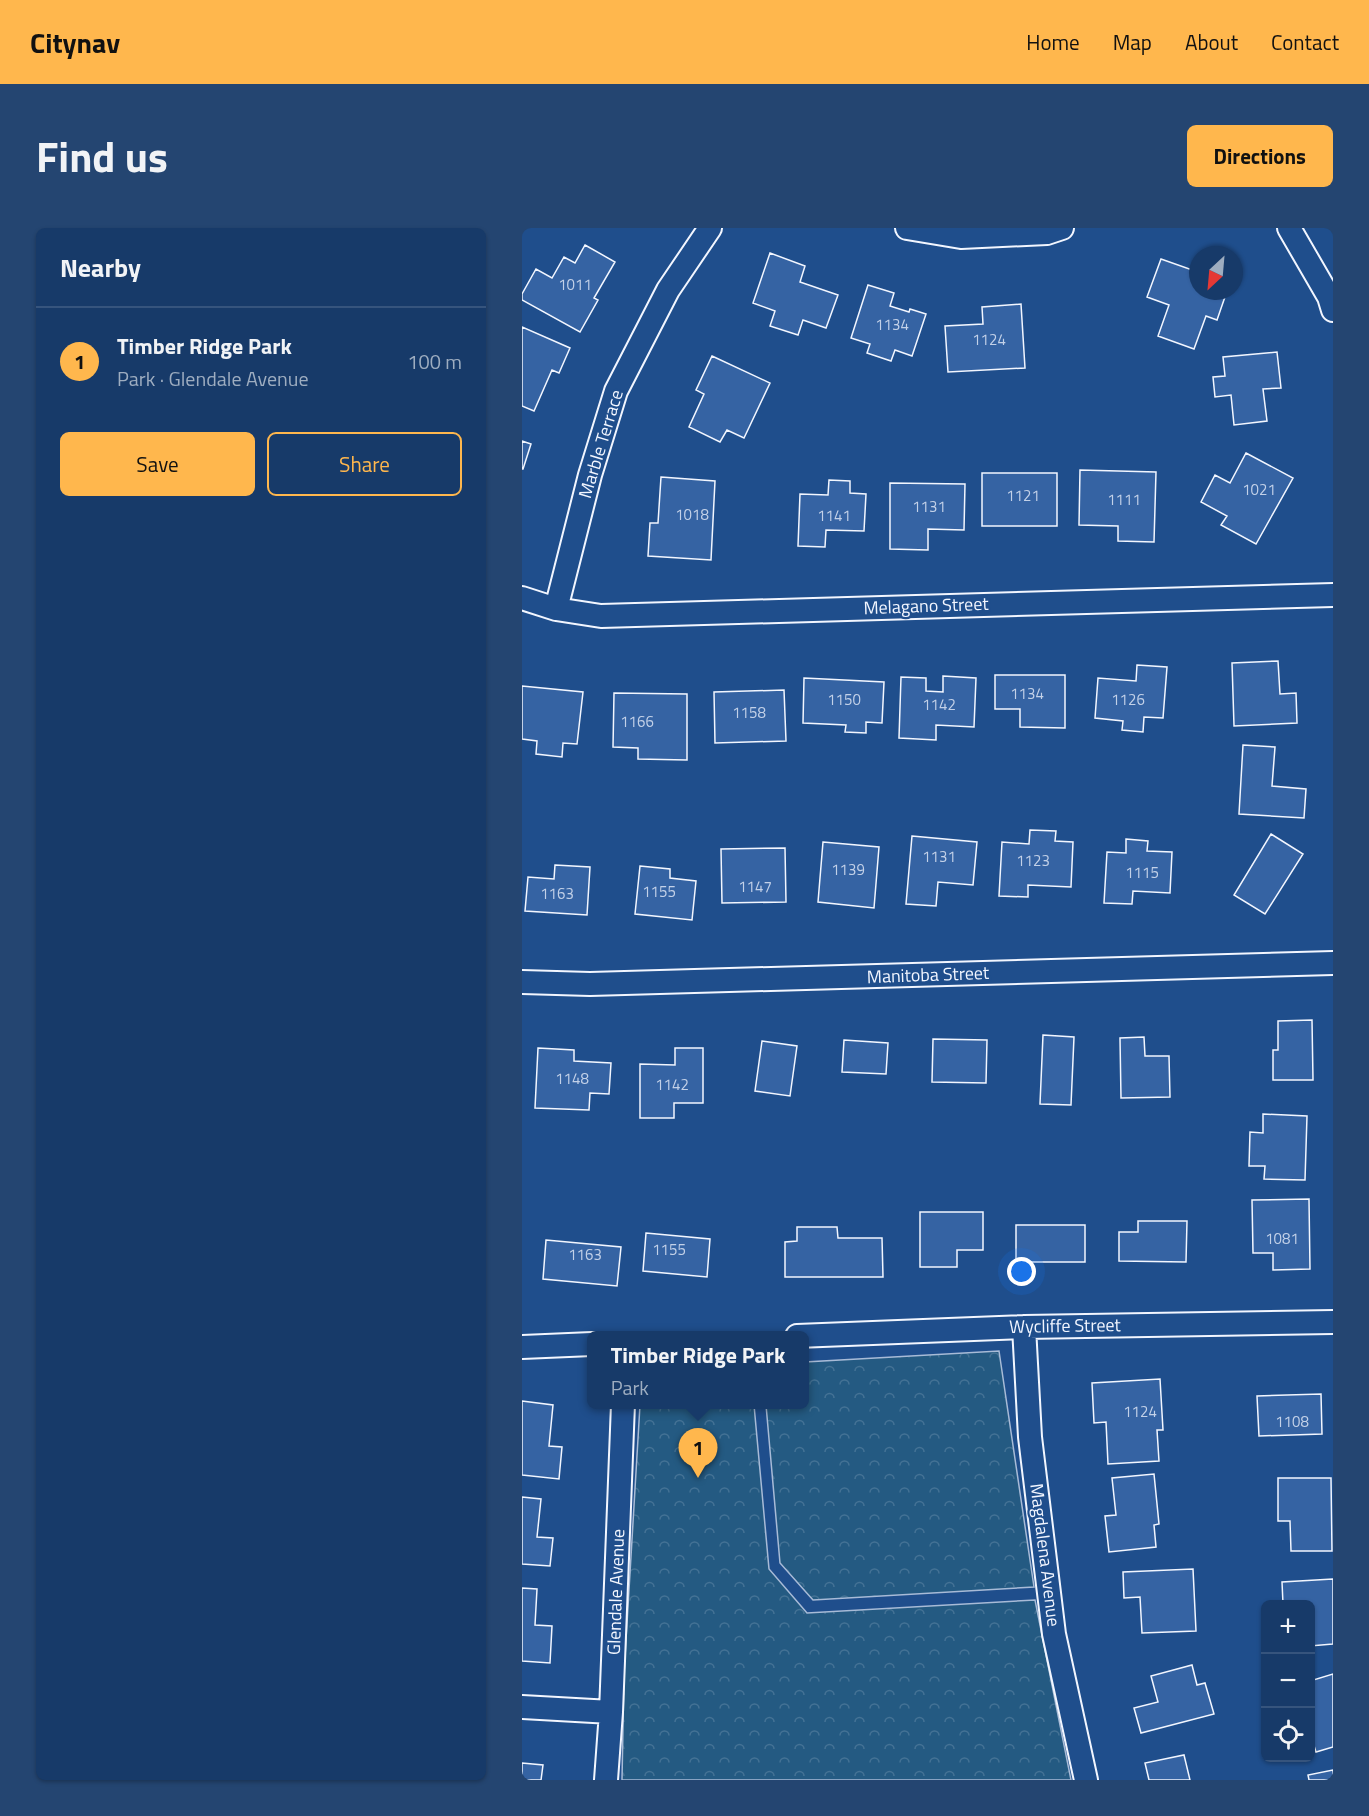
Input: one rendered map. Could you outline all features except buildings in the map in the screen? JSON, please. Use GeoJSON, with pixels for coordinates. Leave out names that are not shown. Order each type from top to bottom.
{"type":"FeatureCollection","features":[{"type":"Feature","properties":{"kind":"street","name":"Marble Terrace"},"geometry":{"type":"LineString","coordinates":[[556,609],[590,475],[616,391],[668,290],[710,228]]}},
{"type":"Feature","properties":{"kind":"street"},"geometry":{"type":"LineString","coordinates":[[908,228],[960,237],[1047,233],[1062,228]]}},
{"type":"Feature","properties":{"kind":"street"},"geometry":{"type":"LineString","coordinates":[[1289,228],[1329,297],[1333,310]]}},
{"type":"Feature","properties":{"kind":"street","name":"Melagano Street"},"geometry":{"type":"LineString","coordinates":[[522,598],[556,609],[601,616],[1333,595]]}},
{"type":"Feature","properties":{"kind":"street","name":"Manitoba Street"},"geometry":{"type":"LineString","coordinates":[[522,982],[590,984],[1333,963]]}},
{"type":"Feature","properties":{"kind":"street","name":"Wycliffe Street"},"geometry":{"type":"LineString","coordinates":[[809,1335],[1024,1326],[1333,1322]]}},
{"type":"Feature","properties":{"kind":"street","name":"Magdalena Avenue"},"geometry":{"type":"LineString","coordinates":[[1024,1326],[1030,1437],[1054,1634],[1086,1780]]}},
{"type":"Feature","properties":{"kind":"street"},"geometry":{"type":"LineString","coordinates":[[522,1347],[587,1344]]}},
{"type":"Feature","properties":{"kind":"street","name":"Glendale Avenue"},"geometry":{"type":"LineString","coordinates":[[606,1780],[611,1712],[623,1409]]}},
{"type":"Feature","properties":{"kind":"street"},"geometry":{"type":"LineString","coordinates":[[522,1707],[611,1712]]}},
{"type":"Feature","properties":{"kind":"green space"},"geometry":{"type":"Polygon","coordinates":[[[999,1351],[1034,1587],[813,1600],[780,1563],[766,1409],[809,1409],[809,1362],[999,1351]]]}},
{"type":"Feature","properties":{"kind":"green space"},"geometry":{"type":"Polygon","coordinates":[[[640,1409],[754,1409],[769,1569],[807,1613],[1035,1600],[1071,1780],[622,1780],[624,1674],[640,1409]]]}},
{"type":"Feature","properties":{"kind":"place","name":"Timber Ridge Park"},"geometry":{"type":"Point","coordinates":[698,1478]}}]}
